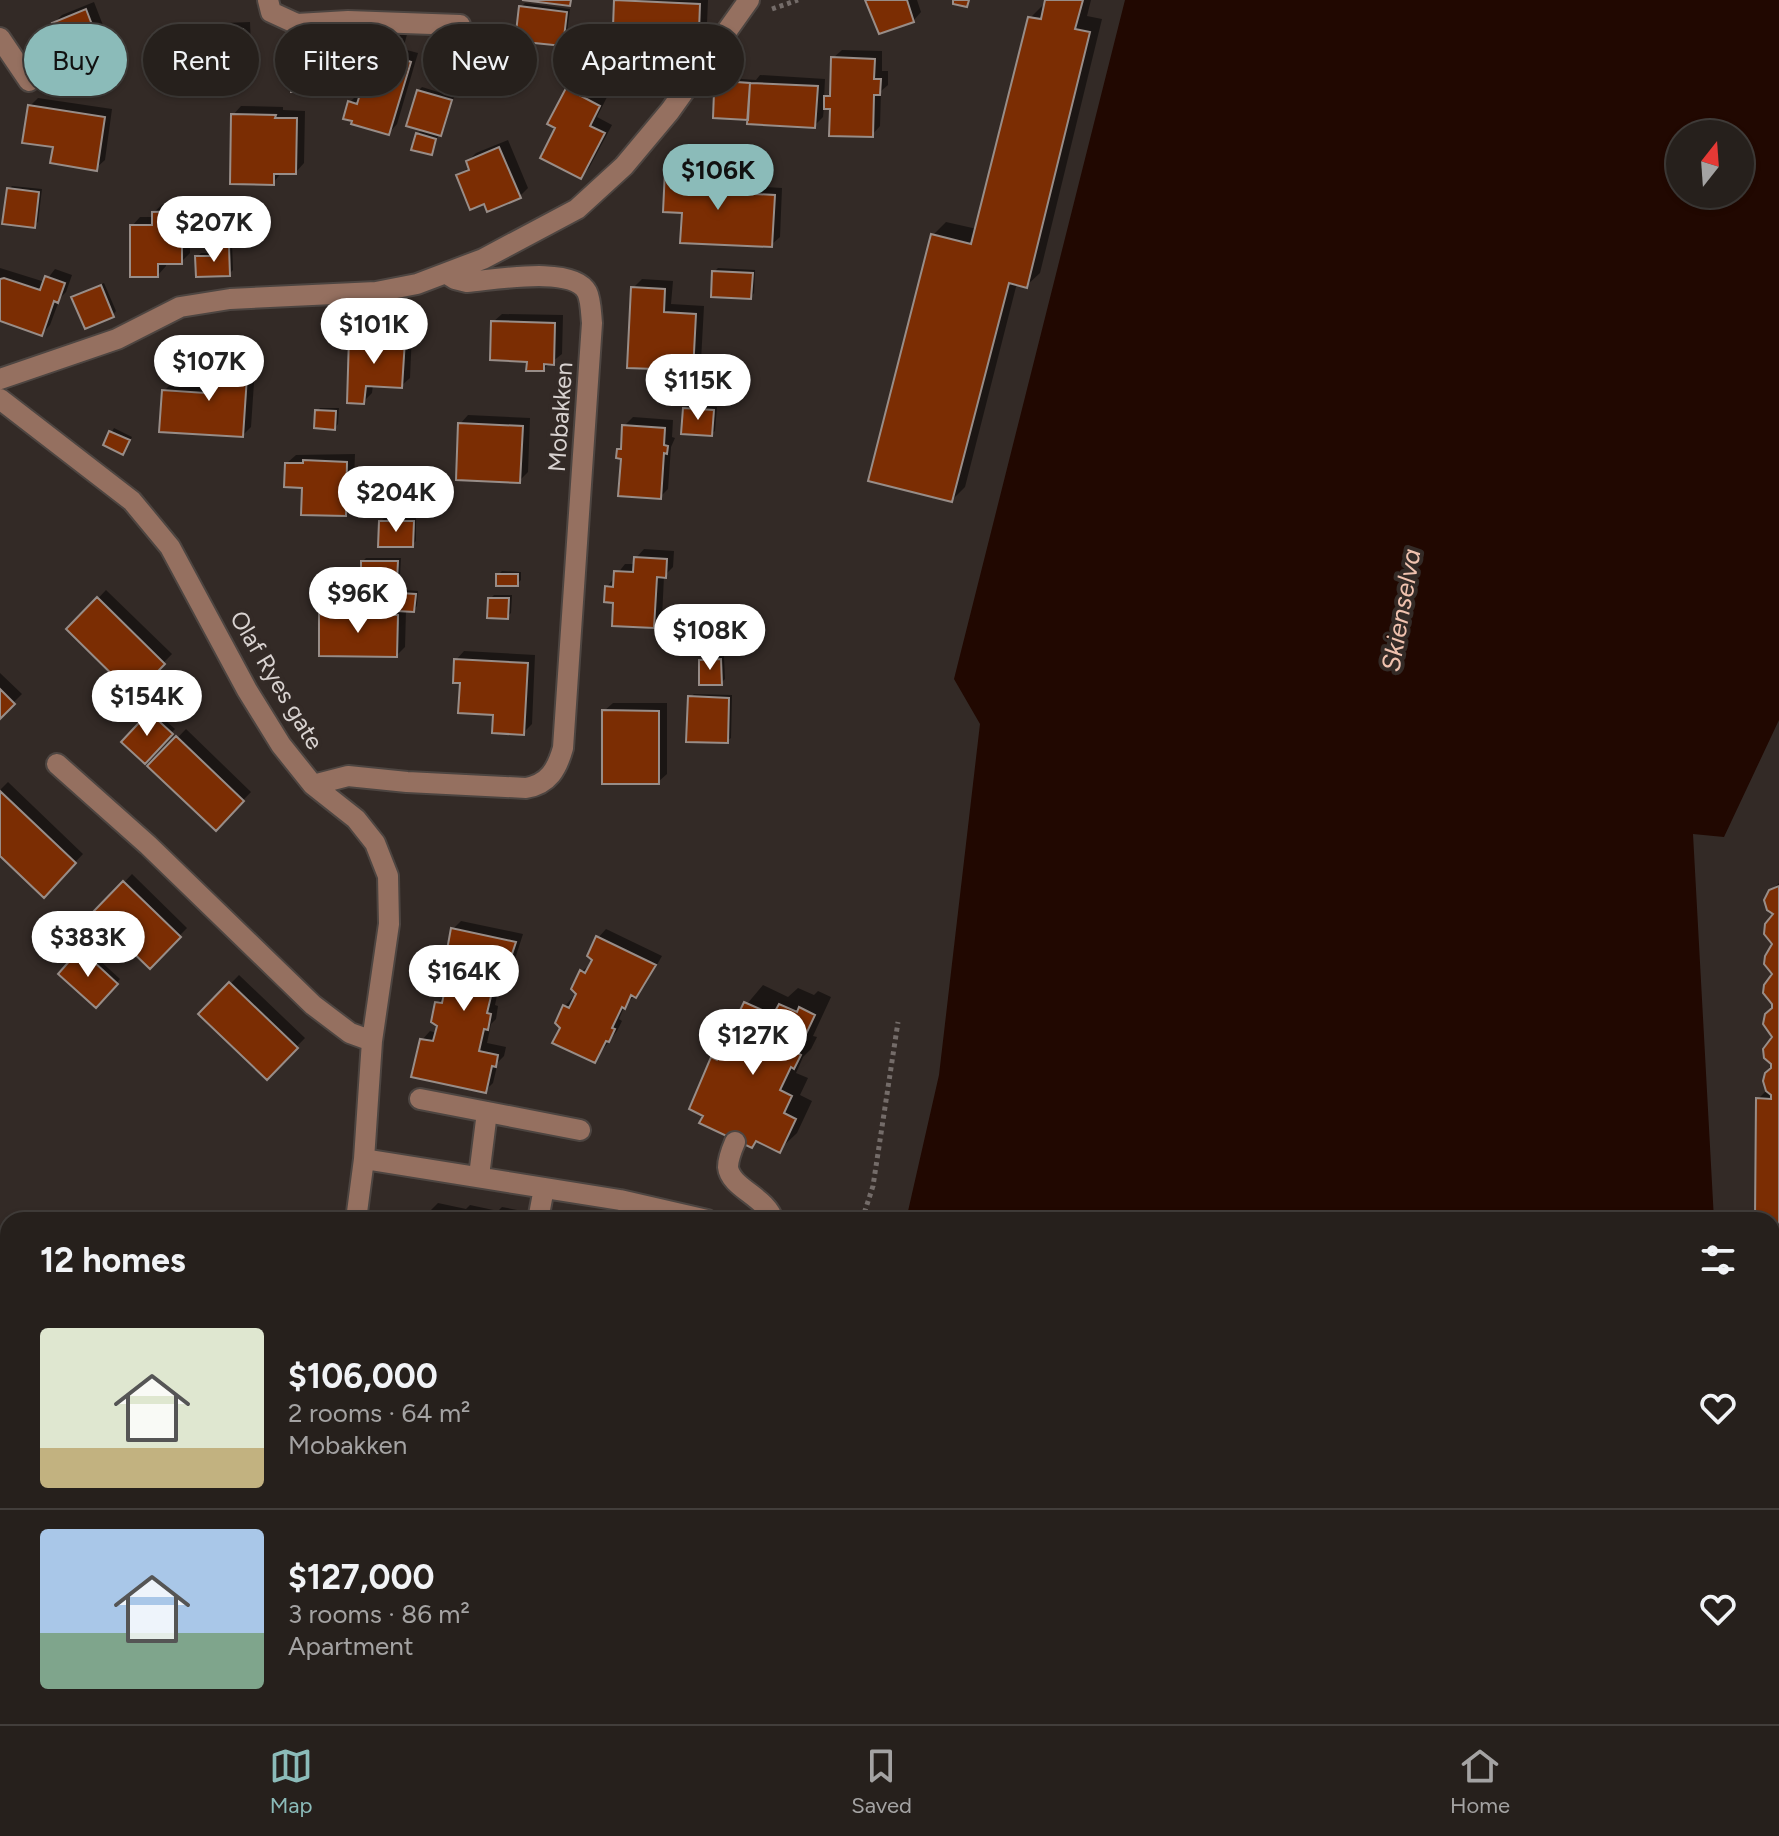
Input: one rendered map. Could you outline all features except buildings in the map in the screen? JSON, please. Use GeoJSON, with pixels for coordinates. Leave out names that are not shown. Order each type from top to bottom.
{"type":"FeatureCollection","features":[{"type":"Feature","properties":{"kind":"street"},"geometry":{"type":"LineString","coordinates":[[268,0],[271,12],[297,24],[348,21],[432,24]]}},
{"type":"Feature","properties":{"kind":"street","name":"Mobakken"},"geometry":{"type":"LineString","coordinates":[[0,379],[117,339],[180,307],[230,299],[376,292],[447,274],[483,259],[577,209],[624,166],[670,111],[749,0]]}},
{"type":"Feature","properties":{"kind":"street"},"geometry":{"type":"LineString","coordinates":[[0,38],[24,74]]}},
{"type":"Feature","properties":{"kind":"street","name":"Mobakken"},"geometry":{"type":"LineString","coordinates":[[313,785],[348,776],[454,786],[537,786],[548,779],[559,763],[565,734],[592,323],[587,292],[578,282],[553,276],[467,282],[447,274]]}},
{"type":"Feature","properties":{"kind":"street","name":"Olaf Ryes gate"},"geometry":{"type":"LineString","coordinates":[[0,399],[132,501],[170,547],[247,690],[281,745],[313,785],[356,819],[375,843],[388,876],[389,924],[372,1041],[357,1212]]}},
{"type":"Feature","properties":{"kind":"street"},"geometry":{"type":"LineString","coordinates":[[57,764],[148,845],[313,1005],[350,1033],[372,1041]]}},
{"type":"Feature","properties":{"kind":"street"},"geometry":{"type":"LineString","coordinates":[[420,1099],[580,1130]]}},
{"type":"Feature","properties":{"kind":"street"},"geometry":{"type":"LineString","coordinates":[[479,1176],[487,1112]]}},
{"type":"Feature","properties":{"kind":"street"},"geometry":{"type":"LineString","coordinates":[[735,1142],[728,1166],[732,1177],[770,1212]]}},
{"type":"Feature","properties":{"kind":"street"},"geometry":{"type":"LineString","coordinates":[[364,1159],[620,1200],[672,1212]]}},
{"type":"Feature","properties":{"kind":"street"},"geometry":{"type":"LineString","coordinates":[[540,1212],[544,1188]]}},
{"type":"Feature","properties":{"kind":"path"},"geometry":{"type":"LineString","coordinates":[[865,1212],[873,1186],[898,1022]]}},
{"type":"Feature","properties":{"kind":"water","name":"Skienselva"},"geometry":{"type":"Polygon","coordinates":[[[1125,0],[1779,0],[1779,720],[1724,837],[1693,834],[1714,1212],[908,1212],[939,1075],[980,724],[954,679],[1125,0]]]}}]}
